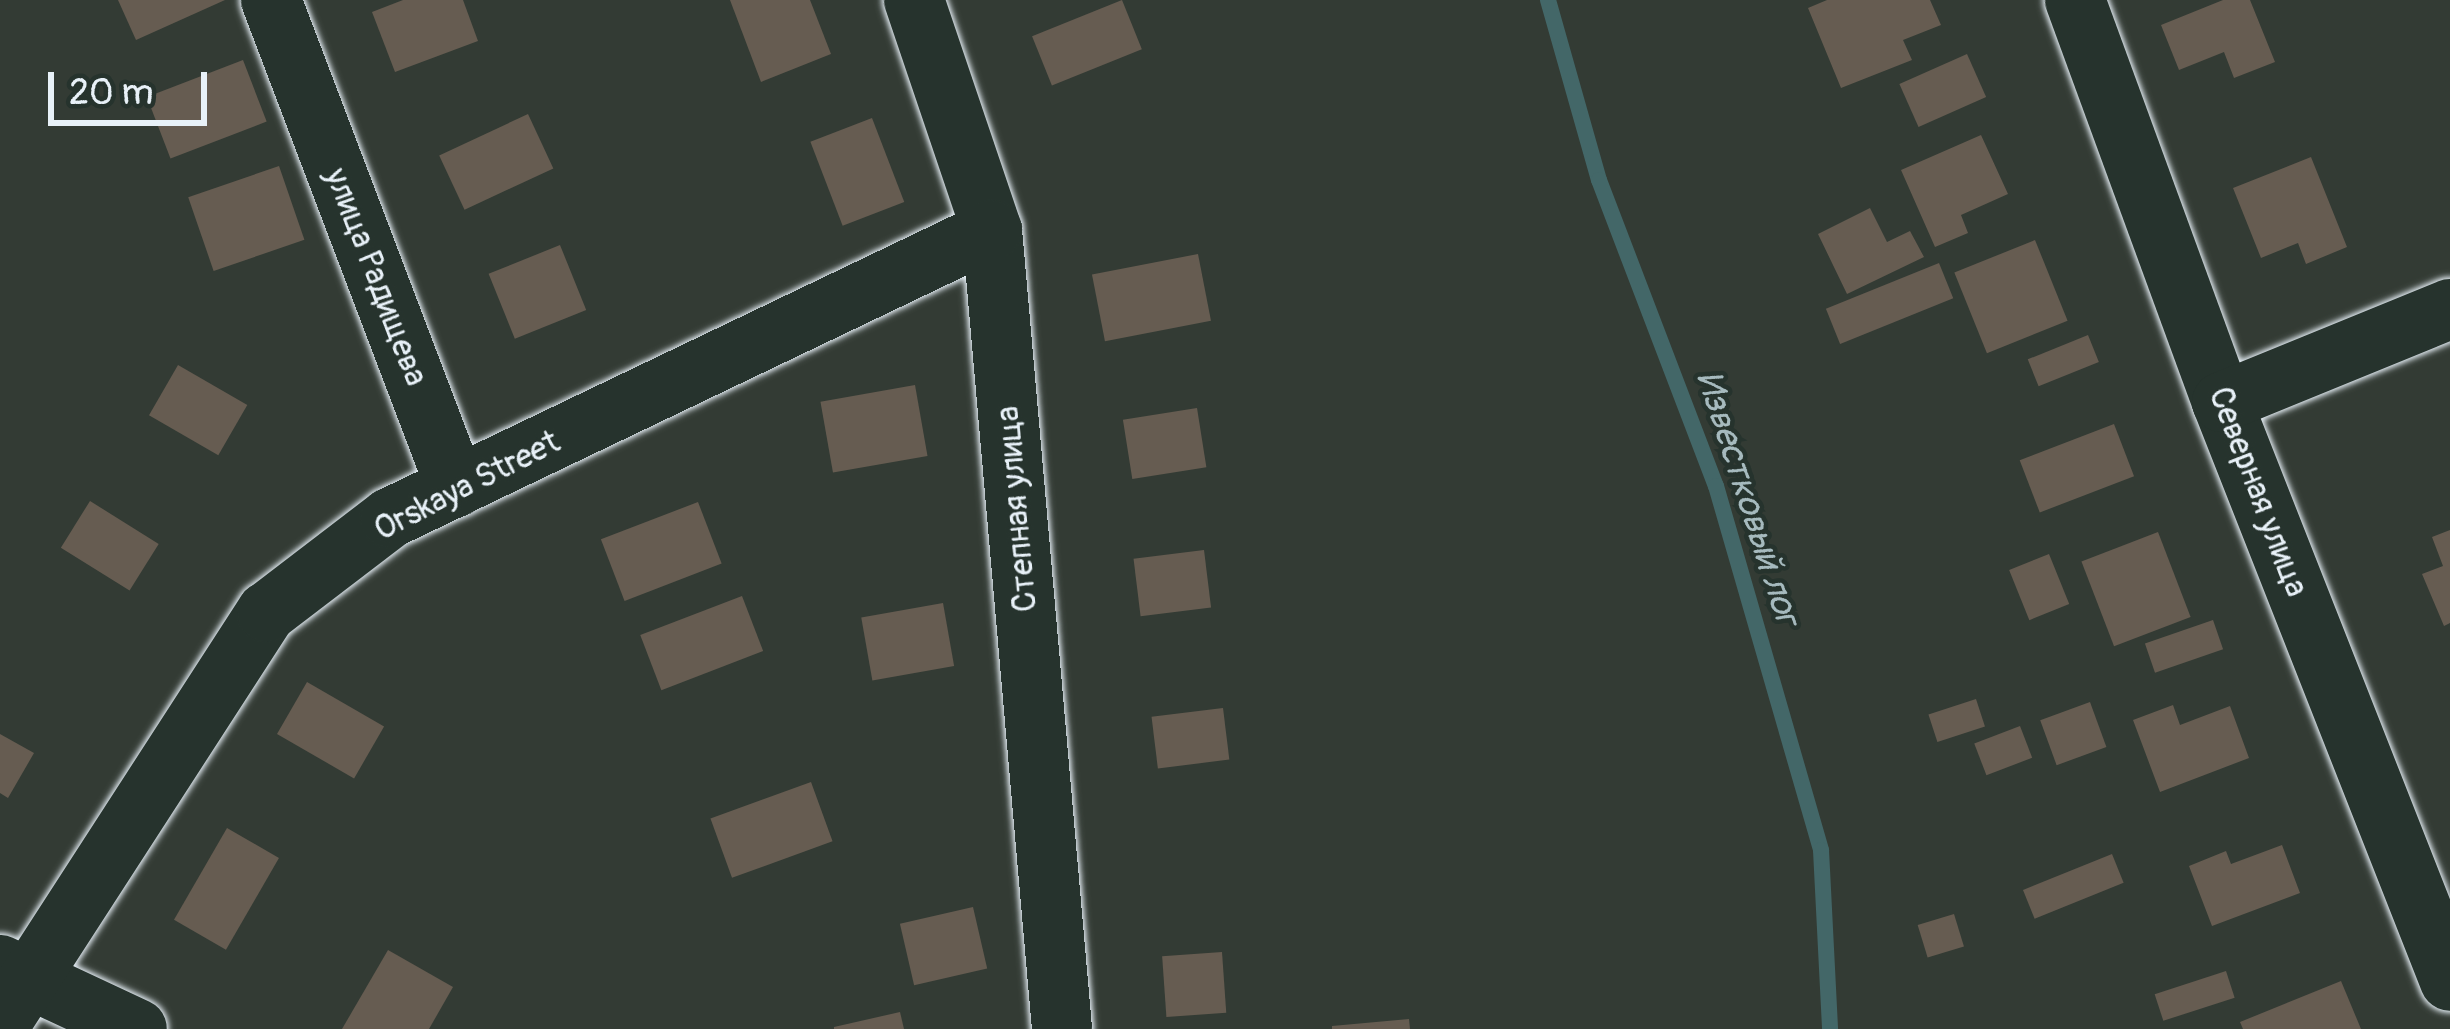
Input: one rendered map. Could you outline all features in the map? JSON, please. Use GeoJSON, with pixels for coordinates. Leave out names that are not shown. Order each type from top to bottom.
{"type":"FeatureCollection","features":[{"type":"Feature","properties":{"kind":"street","name":"улица Радищева"},"geometry":{"type":"LineString","coordinates":[[271,0],[456,488]]}},
{"type":"Feature","properties":{"kind":"street","name":"Степная улица"},"geometry":{"type":"LineString","coordinates":[[914,0],[992,230],[1062,1029]]}},
{"type":"Feature","properties":{"kind":"street","name":"Северная улица"},"geometry":{"type":"LineString","coordinates":[[2075,0],[2222,402],[2450,981]]}},
{"type":"Feature","properties":{"kind":"street","name":"Orskaya Street"},"geometry":{"type":"LineString","coordinates":[[9,991],[267,612],[390,518],[992,230]]}},
{"type":"Feature","properties":{"kind":"street"},"geometry":{"type":"LineString","coordinates":[[2222,402],[2450,309]]}},
{"type":"Feature","properties":{"kind":"street"},"geometry":{"type":"LineString","coordinates":[[9,991],[136,1029]]}},
{"type":"Feature","properties":{"kind":"building"},"geometry":{"type":"Polygon","coordinates":[[[118,0],[225,0],[136,40],[118,0]]]}},
{"type":"Feature","properties":{"kind":"building"},"geometry":{"type":"Polygon","coordinates":[[[403,0],[463,0],[478,41],[395,72],[372,12],[403,0]]]}},
{"type":"Feature","properties":{"kind":"building"},"geometry":{"type":"Polygon","coordinates":[[[730,0],[810,0],[831,54],[761,82],[730,0]]]}},
{"type":"Feature","properties":{"kind":"building"},"geometry":{"type":"Polygon","coordinates":[[[1122,0],[1142,49],[1052,85],[1032,36],[1122,0]]]}},
{"type":"Feature","properties":{"kind":"building"},"geometry":{"type":"Polygon","coordinates":[[[1827,0],[1930,0],[1941,25],[1903,40],[1912,60],[1841,88],[1808,8],[1827,0]]]}},
{"type":"Feature","properties":{"kind":"building"},"geometry":{"type":"Polygon","coordinates":[[[2223,0],[2250,0],[2275,62],[2234,78],[2224,52],[2179,70],[2161,25],[2223,0]]]}},
{"type":"Feature","properties":{"kind":"building"},"geometry":{"type":"Polygon","coordinates":[[[1967,54],[1986,97],[1919,127],[1899,84],[1967,54]]]}},
{"type":"Feature","properties":{"kind":"building"},"geometry":{"type":"Polygon","coordinates":[[[243,60],[267,122],[170,159],[147,97],[243,60]]]}},
{"type":"Feature","properties":{"kind":"building"},"geometry":{"type":"Polygon","coordinates":[[[528,114],[553,168],[465,210],[439,155],[528,114]]]}},
{"type":"Feature","properties":{"kind":"building"},"geometry":{"type":"Polygon","coordinates":[[[872,118],[904,202],[843,226],[810,142],[872,118]]]}},
{"type":"Feature","properties":{"kind":"building"},"geometry":{"type":"Polygon","coordinates":[[[1981,135],[2008,194],[1961,215],[1968,233],[1935,247],[1901,170],[1981,135]]]}},
{"type":"Feature","properties":{"kind":"building"},"geometry":{"type":"Polygon","coordinates":[[[2311,157],[2347,247],[2306,264],[2298,243],[2261,258],[2233,188],[2311,157]]]}},
{"type":"Feature","properties":{"kind":"building"},"geometry":{"type":"Polygon","coordinates":[[[279,166],[304,240],[214,271],[188,197],[279,166]]]}},
{"type":"Feature","properties":{"kind":"building"},"geometry":{"type":"Polygon","coordinates":[[[1870,208],[1887,242],[1910,231],[1924,257],[1847,294],[1818,234],[1870,208]]]}},
{"type":"Feature","properties":{"kind":"building"},"geometry":{"type":"Polygon","coordinates":[[[2035,240],[2068,321],[1987,353],[1954,273],[2035,240]]]}},
{"type":"Feature","properties":{"kind":"building"},"geometry":{"type":"Polygon","coordinates":[[[560,245],[586,310],[515,339],[489,274],[560,245]]]}},
{"type":"Feature","properties":{"kind":"building"},"geometry":{"type":"Polygon","coordinates":[[[1198,254],[1211,321],[1105,341],[1092,275],[1198,254]]]}},
{"type":"Feature","properties":{"kind":"building"},"geometry":{"type":"Polygon","coordinates":[[[1939,263],[1953,298],[1840,344],[1826,309],[1939,263]]]}},
{"type":"Feature","properties":{"kind":"building"},"geometry":{"type":"Polygon","coordinates":[[[2088,335],[2099,362],[2039,386],[2028,359],[2088,335]]]}},
{"type":"Feature","properties":{"kind":"building"},"geometry":{"type":"Polygon","coordinates":[[[178,365],[247,405],[218,455],[149,415],[178,365]]]}},
{"type":"Feature","properties":{"kind":"building"},"geometry":{"type":"Polygon","coordinates":[[[915,385],[928,456],[833,473],[820,402],[915,385]]]}},
{"type":"Feature","properties":{"kind":"building"},"geometry":{"type":"Polygon","coordinates":[[[1197,408],[1206,467],[1132,479],[1123,420],[1197,408]]]}},
{"type":"Feature","properties":{"kind":"building"},"geometry":{"type":"Polygon","coordinates":[[[2114,424],[2134,476],[2040,512],[2020,460],[2114,424]]]}},
{"type":"Feature","properties":{"kind":"building"},"geometry":{"type":"Polygon","coordinates":[[[90,501],[159,544],[130,591],[61,548],[90,501]]]}},
{"type":"Feature","properties":{"kind":"building"},"geometry":{"type":"Polygon","coordinates":[[[698,502],[722,564],[625,601],[601,539],[698,502]]]}},
{"type":"Feature","properties":{"kind":"building"},"geometry":{"type":"Polygon","coordinates":[[[2450,530],[2450,623],[2444,626],[2422,574],[2443,566],[2432,537],[2450,530]]]}},
{"type":"Feature","properties":{"kind":"building"},"geometry":{"type":"Polygon","coordinates":[[[2158,532],[2191,617],[2114,646],[2081,561],[2158,532]]]}},
{"type":"Feature","properties":{"kind":"building"},"geometry":{"type":"Polygon","coordinates":[[[1204,550],[1211,608],[1141,616],[1134,559],[1204,550]]]}},
{"type":"Feature","properties":{"kind":"building"},"geometry":{"type":"Polygon","coordinates":[[[2049,554],[2069,604],[2029,620],[2009,570],[2049,554]]]}},
{"type":"Feature","properties":{"kind":"building"},"geometry":{"type":"Polygon","coordinates":[[[742,596],[763,651],[661,690],[640,635],[742,596]]]}},
{"type":"Feature","properties":{"kind":"building"},"geometry":{"type":"Polygon","coordinates":[[[943,603],[954,666],[872,680],[861,617],[943,603]]]}},
{"type":"Feature","properties":{"kind":"building"},"geometry":{"type":"Polygon","coordinates":[[[2213,620],[2223,649],[2155,673],[2145,643],[2213,620]]]}},
{"type":"Feature","properties":{"kind":"building"},"geometry":{"type":"Polygon","coordinates":[[[307,682],[384,726],[354,778],[277,734],[307,682]]]}},
{"type":"Feature","properties":{"kind":"building"},"geometry":{"type":"Polygon","coordinates":[[[1976,699],[1985,727],[1937,742],[1928,714],[1976,699]]]}},
{"type":"Feature","properties":{"kind":"building"},"geometry":{"type":"Polygon","coordinates":[[[2090,702],[2106,747],[2057,765],[2040,720],[2090,702]]]}},
{"type":"Feature","properties":{"kind":"building"},"geometry":{"type":"Polygon","coordinates":[[[2173,705],[2180,725],[2230,706],[2249,758],[2160,792],[2133,720],[2173,705]]]}},
{"type":"Feature","properties":{"kind":"building"},"geometry":{"type":"Polygon","coordinates":[[[1223,708],[1229,760],[1158,768],[1152,717],[1223,708]]]}},
{"type":"Feature","properties":{"kind":"building"},"geometry":{"type":"Polygon","coordinates":[[[2020,726],[2032,758],[1986,775],[1974,744],[2020,726]]]}},
{"type":"Feature","properties":{"kind":"building"},"geometry":{"type":"Polygon","coordinates":[[[0,734],[34,753],[8,798],[0,793],[0,734]]]}},
{"type":"Feature","properties":{"kind":"building"},"geometry":{"type":"Polygon","coordinates":[[[811,782],[833,841],[732,878],[710,819],[811,782]]]}},
{"type":"Feature","properties":{"kind":"building"},"geometry":{"type":"Polygon","coordinates":[[[227,828],[279,858],[226,950],[174,920],[227,828]]]}},
{"type":"Feature","properties":{"kind":"building"},"geometry":{"type":"Polygon","coordinates":[[[2282,845],[2300,893],[2212,926],[2189,866],[2226,851],[2231,864],[2282,845]]]}},
{"type":"Feature","properties":{"kind":"building"},"geometry":{"type":"Polygon","coordinates":[[[2112,854],[2124,883],[2035,919],[2023,890],[2112,854]]]}},
{"type":"Feature","properties":{"kind":"building"},"geometry":{"type":"Polygon","coordinates":[[[973,907],[987,968],[914,985],[900,924],[973,907]]]}},
{"type":"Feature","properties":{"kind":"building"},"geometry":{"type":"Polygon","coordinates":[[[1954,914],[1964,947],[1928,958],[1918,925],[1954,914]]]}},
{"type":"Feature","properties":{"kind":"building"},"geometry":{"type":"Polygon","coordinates":[[[388,950],[453,987],[429,1029],[342,1029],[388,950]]]}},
{"type":"Feature","properties":{"kind":"building"},"geometry":{"type":"Polygon","coordinates":[[[1222,952],[1226,1013],[1166,1017],[1162,956],[1222,952]]]}},
{"type":"Feature","properties":{"kind":"building"},"geometry":{"type":"Polygon","coordinates":[[[2226,971],[2235,998],[2163,1021],[2155,994],[2226,971]]]}},
{"type":"Feature","properties":{"kind":"building"},"geometry":{"type":"Polygon","coordinates":[[[2341,981],[2361,1029],[2243,1029],[2240,1022],[2341,981]]]}},
{"type":"Feature","properties":{"kind":"building"},"geometry":{"type":"Polygon","coordinates":[[[900,1012],[904,1029],[834,1029],[834,1027],[900,1012]]]}},
{"type":"Feature","properties":{"kind":"building"},"geometry":{"type":"Polygon","coordinates":[[[1409,1019],[1410,1029],[1332,1029],[1332,1026],[1409,1019]]]}},
{"type":"Feature","properties":{"kind":"waterway","name":"Известковый лог"},"geometry":{"type":"LineString","coordinates":[[1548,0],[1599,180],[1716,486],[1821,850],[1830,1029]]}}]}
